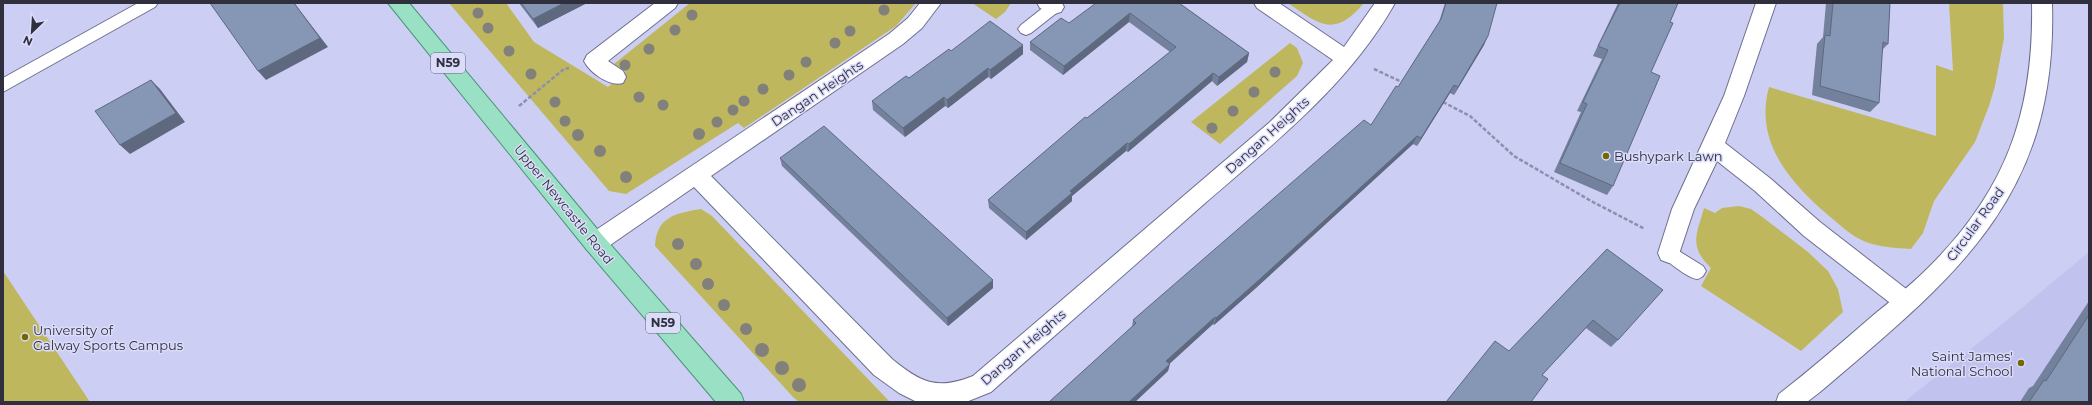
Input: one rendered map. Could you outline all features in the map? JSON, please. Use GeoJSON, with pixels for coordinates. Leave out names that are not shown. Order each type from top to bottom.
{"type":"FeatureCollection","features":[{"type":"Feature","properties":{"kind":"main road","name":"Upper Newcastle Road"},"geometry":{"type":"LineString","coordinates":[[398,3],[498,122],[595,243],[732,402]]}},
{"type":"Feature","properties":{"kind":"street"},"geometry":{"type":"LineString","coordinates":[[616,77],[594,61],[668,3]]}},
{"type":"Feature","properties":{"kind":"street","name":"Dangan Heights"},"geometry":{"type":"LineString","coordinates":[[595,243],[896,39],[915,23],[931,3]]}},
{"type":"Feature","properties":{"kind":"street"},"geometry":{"type":"LineString","coordinates":[[1264,3],[1346,58]]}},
{"type":"Feature","properties":{"kind":"street","name":"Dangan Heights"},"geometry":{"type":"LineString","coordinates":[[696,175],[883,367],[902,384],[915,392],[929,397],[947,397],[965,394],[982,384],[1238,162],[1305,100],[1346,58],[1385,3]]}},
{"type":"Feature","properties":{"kind":"street"},"geometry":{"type":"LineString","coordinates":[[1671,248],[1687,198],[1734,96],[1766,3]]}},
{"type":"Feature","properties":{"kind":"street","name":"Circular Road"},"geometry":{"type":"LineString","coordinates":[[1788,402],[1906,302],[1941,270],[1966,241],[1994,202],[2012,171],[2035,97],[2042,44],[2042,3]]}},
{"type":"Feature","properties":{"kind":"street"},"geometry":{"type":"LineString","coordinates":[[1712,146],[1763,185],[1812,229],[1906,302]]}},
{"type":"Feature","properties":{"kind":"lane"},"geometry":{"type":"LineString","coordinates":[[3,86],[150,3]]}},
{"type":"Feature","properties":{"kind":"lane"},"geometry":{"type":"LineString","coordinates":[[1026,29],[1050,5]]}},
{"type":"Feature","properties":{"kind":"lane"},"geometry":{"type":"LineString","coordinates":[[1671,248],[1697,271]]}},
{"type":"Feature","properties":{"kind":"path"},"geometry":{"type":"LineString","coordinates":[[1346,58],[1361,62],[1411,87]]}},
{"type":"Feature","properties":{"kind":"path"},"geometry":{"type":"LineString","coordinates":[[498,122],[564,69],[594,61]]}},
{"type":"Feature","properties":{"kind":"path"},"geometry":{"type":"LineString","coordinates":[[1438,100],[1470,116],[1514,156],[1623,218],[1671,248]]}},
{"type":"Feature","properties":{"kind":"shaded area"},"geometry":{"type":"Polygon","coordinates":[[[449,3],[506,3],[534,42],[608,87],[626,72],[614,64],[690,3],[916,3],[896,26],[744,128],[738,123],[626,194],[609,191],[449,3]]]}},
{"type":"Feature","properties":{"kind":"shaded area"},"geometry":{"type":"Polygon","coordinates":[[[972,3],[1011,3],[1005,12],[996,19],[972,3]]]}},
{"type":"Feature","properties":{"kind":"shaded area"},"geometry":{"type":"Polygon","coordinates":[[[1288,3],[1364,3],[1344,21],[1335,24],[1327,24],[1318,22],[1288,3]]]}},
{"type":"Feature","properties":{"kind":"shaded area"},"geometry":{"type":"Polygon","coordinates":[[[1949,3],[2003,3],[2004,38],[1995,86],[1989,106],[1975,142],[1934,201],[1923,233],[1911,249],[1893,248],[1871,244],[1855,237],[1828,215],[1801,189],[1779,159],[1771,143],[1767,126],[1766,107],[1769,87],[1936,136],[1936,65],[1953,71],[1949,3]]]}},
{"type":"Feature","properties":{"kind":"shaded area"},"geometry":{"type":"Polygon","coordinates":[[[1290,43],[1297,48],[1303,63],[1297,76],[1220,144],[1191,122],[1290,43]]]}},
{"type":"Feature","properties":{"kind":"shaded area"},"geometry":{"type":"Polygon","coordinates":[[[1739,206],[1751,209],[1808,252],[1828,271],[1838,289],[1843,312],[1801,351],[1701,286],[1711,268],[1699,253],[1696,240],[1704,208],[1715,213],[1722,208],[1739,206]]]}},
{"type":"Feature","properties":{"kind":"shaded area"},"geometry":{"type":"Polygon","coordinates":[[[701,209],[712,216],[890,402],[799,402],[793,397],[655,246],[656,236],[659,229],[669,218],[683,212],[701,209]]]}},
{"type":"Feature","properties":{"kind":"shaded area","name":"Saint James' National School"},"geometry":{"type":"Polygon","coordinates":[[[2089,252],[2089,402],[1904,402],[2001,325],[2089,252]]]}},
{"type":"Feature","properties":{"kind":"shaded area","name":"University of Galway Sports Campus"},"geometry":{"type":"Polygon","coordinates":[[[3,271],[90,402],[3,402],[3,271]]]}},
{"type":"Feature","properties":{"kind":"building"},"geometry":{"type":"Polygon","coordinates":[[[210,3],[294,3],[320,38],[258,71],[210,3]]]}},
{"type":"Feature","properties":{"kind":"building"},"geometry":{"type":"Polygon","coordinates":[[[521,3],[564,3],[533,19],[521,3]]]}},
{"type":"Feature","properties":{"kind":"building"},"geometry":{"type":"Polygon","coordinates":[[[1096,3],[1179,3],[1249,53],[1219,77],[1213,73],[1129,144],[1127,143],[1070,191],[1072,193],[1026,232],[988,200],[1085,117],[1087,118],[1176,47],[1130,13],[1064,66],[1030,42],[1061,18],[1069,23],[1096,3]]]}},
{"type":"Feature","properties":{"kind":"building"},"geometry":{"type":"Polygon","coordinates":[[[1446,3],[1497,3],[1488,36],[1458,87],[1454,85],[1421,138],[1417,136],[1259,280],[1166,361],[1170,364],[1129,402],[1049,402],[1136,323],[1133,320],[1364,120],[1371,125],[1396,86],[1398,87],[1441,19],[1446,3]]]}},
{"type":"Feature","properties":{"kind":"building"},"geometry":{"type":"Polygon","coordinates":[[[1620,3],[1678,3],[1670,22],[1673,23],[1651,72],[1660,76],[1613,186],[1560,163],[1587,104],[1583,102],[1608,50],[1598,46],[1620,3]]]}},
{"type":"Feature","properties":{"kind":"building"},"geometry":{"type":"Polygon","coordinates":[[[1833,3],[1890,3],[1888,44],[1883,42],[1879,103],[1820,86],[1825,35],[1830,36],[1833,3]]]}},
{"type":"Feature","properties":{"kind":"building"},"geometry":{"type":"Polygon","coordinates":[[[990,21],[1023,45],[990,70],[988,68],[947,100],[944,97],[903,128],[872,101],[906,76],[909,78],[949,49],[951,51],[990,21]]]}},
{"type":"Feature","properties":{"kind":"building"},"geometry":{"type":"Polygon","coordinates":[[[151,80],[176,113],[120,145],[95,111],[151,80]]]}},
{"type":"Feature","properties":{"kind":"building"},"geometry":{"type":"Polygon","coordinates":[[[824,126],[993,280],[947,318],[780,158],[824,126]]]}},
{"type":"Feature","properties":{"kind":"building"},"geometry":{"type":"Polygon","coordinates":[[[1607,249],[1663,290],[1618,340],[1593,320],[1542,375],[1548,379],[1531,402],[1446,402],[1495,341],[1509,351],[1607,249]]]}},
{"type":"Feature","properties":{"kind":"building"},"geometry":{"type":"Polygon","coordinates":[[[2089,315],[2089,402],[2029,402],[2044,380],[2046,381],[2089,315]]]}},
{"type":"Feature","properties":{"kind":"place","name":"Bushypark Lawn"},"geometry":{"type":"Point","coordinates":[1606,156]}},
{"type":"Feature","properties":{"kind":"place","name":"University of Galway Sports Campus"},"geometry":{"type":"Point","coordinates":[25,337]}},
{"type":"Feature","properties":{"kind":"place","name":"Saint James' National School"},"geometry":{"type":"Point","coordinates":[2021,363]}}]}
